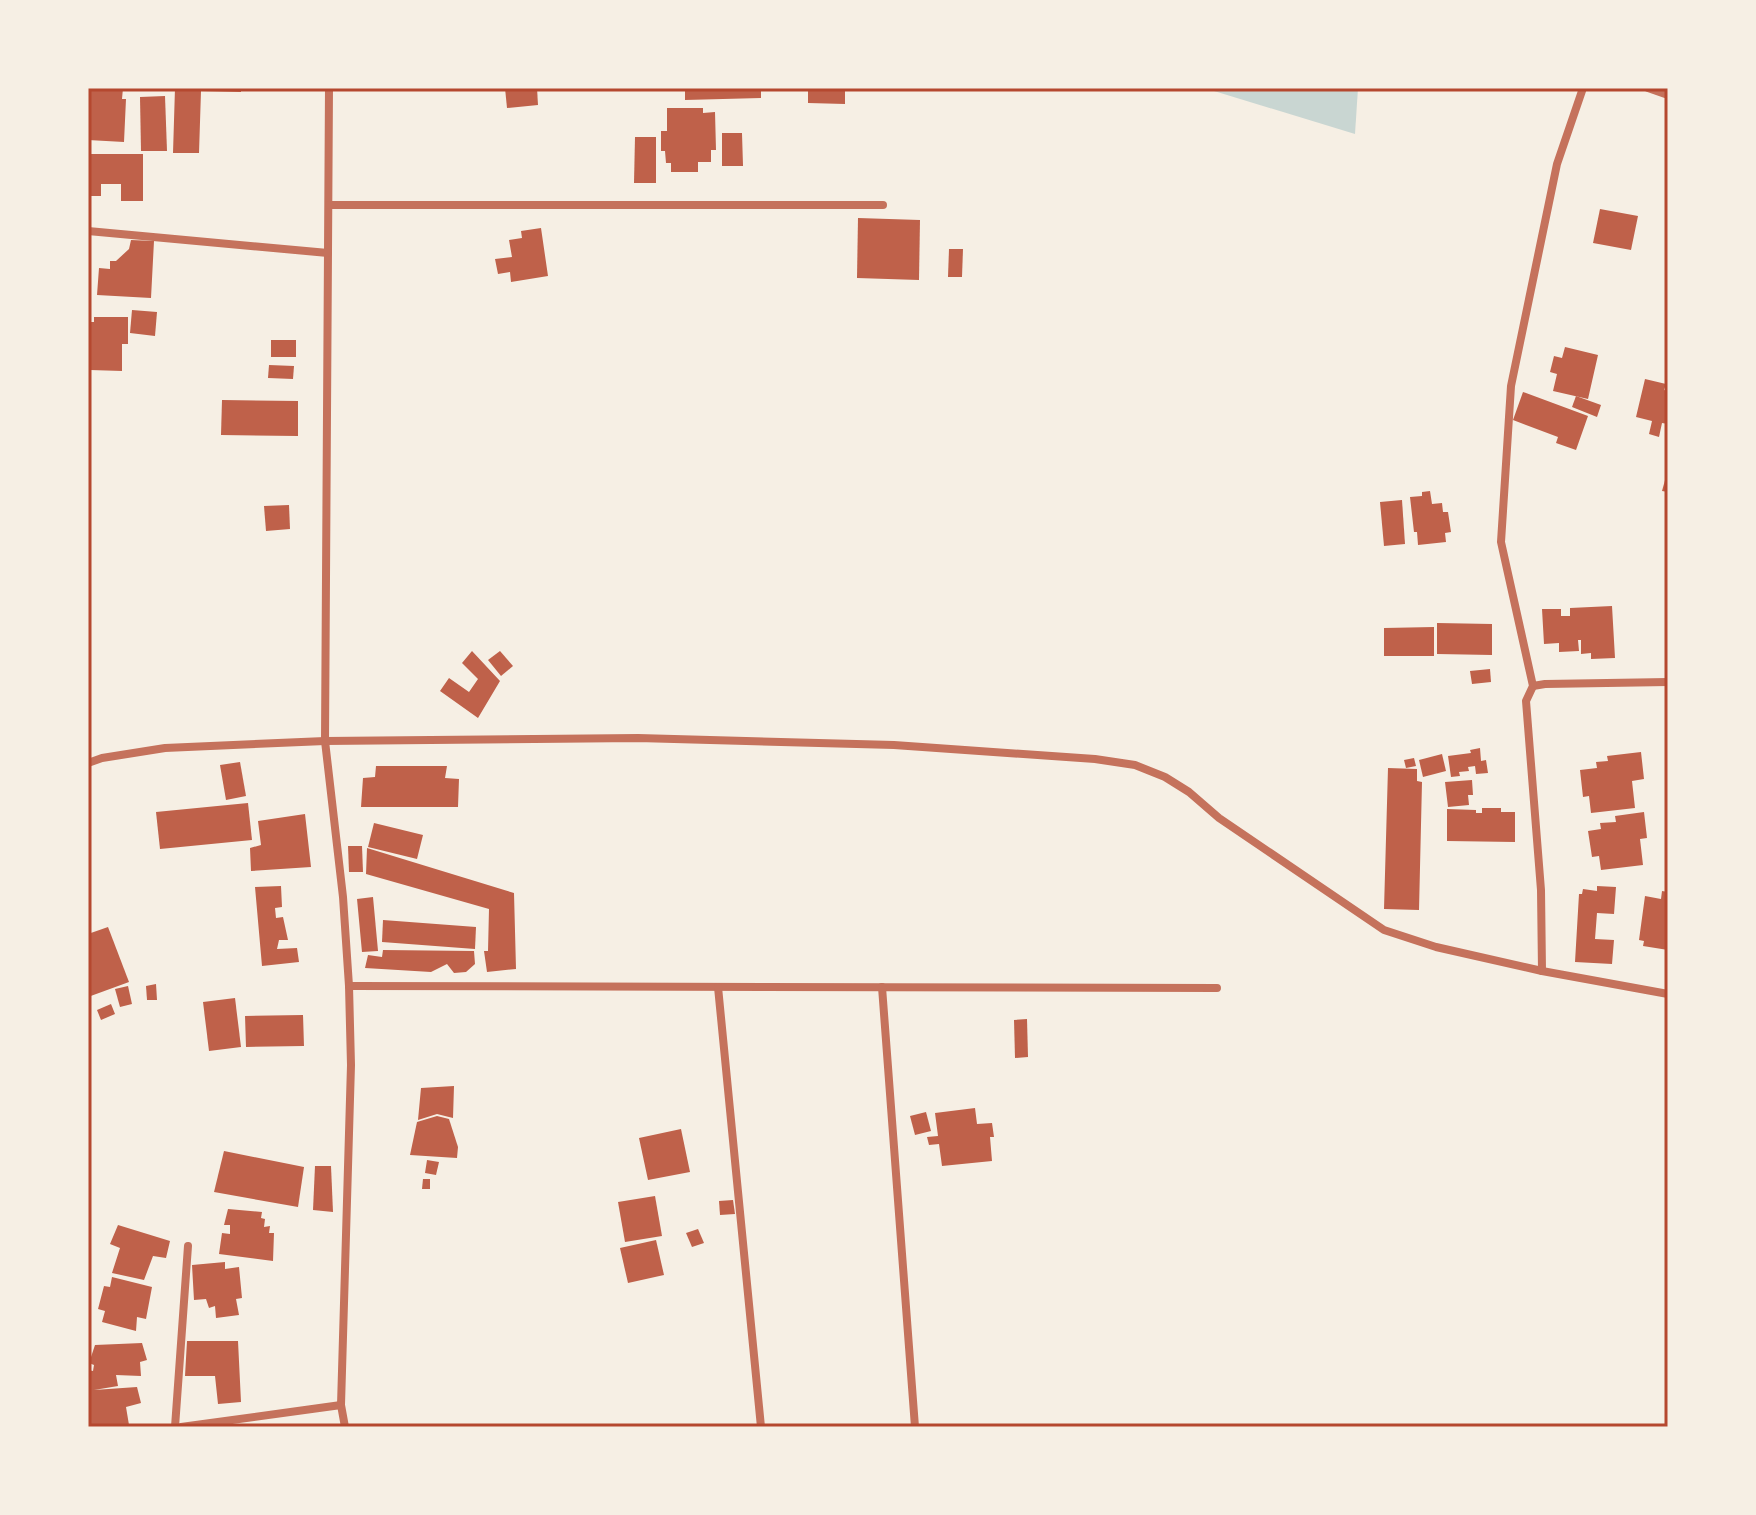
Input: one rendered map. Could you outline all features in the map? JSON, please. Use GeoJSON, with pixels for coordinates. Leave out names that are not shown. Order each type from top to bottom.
{"type":"FeatureCollection","features":[{"type":"Feature","properties":{"kind":"street"},"geometry":{"type":"LineString","coordinates":[[329,88],[325,741],[343,897],[349,986],[351,1065],[341,1405],[345,1427]]}},
{"type":"Feature","properties":{"kind":"street"},"geometry":{"type":"LineString","coordinates":[[1542,971],[1541,890],[1526,701],[1533,686],[1501,542],[1511,386],[1557,164],[1583,88]]}},
{"type":"Feature","properties":{"kind":"street"},"geometry":{"type":"LineString","coordinates":[[1648,88],[1668,95]]}},
{"type":"Feature","properties":{"kind":"street"},"geometry":{"type":"LineString","coordinates":[[329,205],[883,205]]}},
{"type":"Feature","properties":{"kind":"street"},"geometry":{"type":"LineString","coordinates":[[88,231],[328,253]]}},
{"type":"Feature","properties":{"kind":"street"},"geometry":{"type":"LineString","coordinates":[[1533,686],[1668,682]]}},
{"type":"Feature","properties":{"kind":"street"},"geometry":{"type":"LineString","coordinates":[[88,763],[165,748],[325,741],[638,738],[894,745],[1048,755],[1135,765],[1165,777],[1189,792],[1219,818],[1384,930],[1436,947],[1542,971],[1668,994]]}},
{"type":"Feature","properties":{"kind":"street"},"geometry":{"type":"LineString","coordinates":[[349,986],[1217,988]]}},
{"type":"Feature","properties":{"kind":"street"},"geometry":{"type":"LineString","coordinates":[[718,987],[761,1427]]}},
{"type":"Feature","properties":{"kind":"street"},"geometry":{"type":"LineString","coordinates":[[882,987],[915,1427]]}},
{"type":"Feature","properties":{"kind":"street"},"geometry":{"type":"LineString","coordinates":[[188,1246],[178,1427],[341,1405]]}},
{"type":"Feature","properties":{"kind":"shaded area"},"geometry":{"type":"Polygon","coordinates":[[[1214,88],[1358,88],[1355,134],[1214,91],[1214,88]]]}},
{"type":"Feature","properties":{"kind":"building"},"geometry":{"type":"Polygon","coordinates":[[[91,88],[123,88],[122,99],[126,99],[124,142],[88,140],[91,88]]]}},
{"type":"Feature","properties":{"kind":"building"},"geometry":{"type":"Polygon","coordinates":[[[175,88],[241,88],[241,92],[201,91],[199,153],[173,153],[175,88]]]}},
{"type":"Feature","properties":{"kind":"building"},"geometry":{"type":"Polygon","coordinates":[[[505,88],[537,88],[538,105],[507,108],[505,88]]]}},
{"type":"Feature","properties":{"kind":"building"},"geometry":{"type":"Polygon","coordinates":[[[685,88],[761,88],[761,98],[685,100],[685,88]]]}},
{"type":"Feature","properties":{"kind":"building"},"geometry":{"type":"Polygon","coordinates":[[[808,88],[845,88],[845,104],[808,103],[808,88]]]}},
{"type":"Feature","properties":{"kind":"building"},"geometry":{"type":"Polygon","coordinates":[[[165,96],[167,151],[141,151],[140,97],[165,96]]]}},
{"type":"Feature","properties":{"kind":"building"},"geometry":{"type":"Polygon","coordinates":[[[667,108],[703,108],[703,113],[715,112],[716,150],[711,150],[711,162],[698,162],[698,172],[671,172],[671,163],[666,163],[665,151],[661,151],[661,131],[667,131],[667,108]]]}},
{"type":"Feature","properties":{"kind":"building"},"geometry":{"type":"Polygon","coordinates":[[[722,133],[742,133],[743,166],[722,166],[722,133]]]}},
{"type":"Feature","properties":{"kind":"building"},"geometry":{"type":"Polygon","coordinates":[[[635,137],[656,137],[656,183],[634,183],[635,137]]]}},
{"type":"Feature","properties":{"kind":"building"},"geometry":{"type":"Polygon","coordinates":[[[88,154],[143,154],[143,201],[121,201],[121,184],[101,184],[101,196],[88,196],[88,154]]]}},
{"type":"Feature","properties":{"kind":"building"},"geometry":{"type":"Polygon","coordinates":[[[1600,209],[1638,216],[1631,250],[1593,243],[1600,209]]]}},
{"type":"Feature","properties":{"kind":"building"},"geometry":{"type":"Polygon","coordinates":[[[858,218],[920,220],[919,280],[857,278],[858,218]]]}},
{"type":"Feature","properties":{"kind":"building"},"geometry":{"type":"Polygon","coordinates":[[[541,228],[548,276],[511,282],[510,272],[498,274],[495,259],[512,257],[509,240],[522,238],[521,231],[541,228]]]}},
{"type":"Feature","properties":{"kind":"building"},"geometry":{"type":"Polygon","coordinates":[[[131,240],[154,241],[151,298],[97,295],[99,268],[110,269],[110,261],[116,261],[129,249],[131,240]]]}},
{"type":"Feature","properties":{"kind":"building"},"geometry":{"type":"Polygon","coordinates":[[[949,249],[963,249],[962,277],[948,277],[949,249]]]}},
{"type":"Feature","properties":{"kind":"building"},"geometry":{"type":"Polygon","coordinates":[[[132,310],[157,312],[155,336],[130,333],[132,310]]]}},
{"type":"Feature","properties":{"kind":"building"},"geometry":{"type":"Polygon","coordinates":[[[94,317],[128,317],[128,344],[122,344],[122,371],[90,370],[88,322],[94,322],[94,317]]]}},
{"type":"Feature","properties":{"kind":"building"},"geometry":{"type":"Polygon","coordinates":[[[271,340],[296,340],[296,357],[271,357],[271,340]]]}},
{"type":"Feature","properties":{"kind":"building"},"geometry":{"type":"Polygon","coordinates":[[[1565,347],[1598,355],[1588,399],[1553,391],[1557,374],[1550,372],[1554,356],[1562,358],[1565,347]]]}},
{"type":"Feature","properties":{"kind":"building"},"geometry":{"type":"Polygon","coordinates":[[[269,365],[294,366],[293,379],[268,378],[269,365]]]}},
{"type":"Feature","properties":{"kind":"building"},"geometry":{"type":"Polygon","coordinates":[[[1645,379],[1666,384],[1664,390],[1668,391],[1668,424],[1662,423],[1659,437],[1649,434],[1652,421],[1636,417],[1645,379]]]}},
{"type":"Feature","properties":{"kind":"building"},"geometry":{"type":"Polygon","coordinates":[[[1523,392],[1588,416],[1576,450],[1556,443],[1558,437],[1513,420],[1523,392]]]}},
{"type":"Feature","properties":{"kind":"building"},"geometry":{"type":"Polygon","coordinates":[[[1576,396],[1601,405],[1597,417],[1572,407],[1576,396]]]}},
{"type":"Feature","properties":{"kind":"building"},"geometry":{"type":"Polygon","coordinates":[[[222,400],[298,401],[298,436],[221,435],[222,400]]]}},
{"type":"Feature","properties":{"kind":"building"},"geometry":{"type":"Polygon","coordinates":[[[1668,473],[1668,492],[1662,491],[1668,473]]]}},
{"type":"Feature","properties":{"kind":"building"},"geometry":{"type":"Polygon","coordinates":[[[1430,491],[1432,504],[1442,503],[1443,512],[1448,512],[1451,532],[1445,533],[1446,542],[1418,545],[1410,497],[1422,496],[1422,492],[1430,491]]]}},
{"type":"Feature","properties":{"kind":"building"},"geometry":{"type":"Polygon","coordinates":[[[1402,500],[1405,544],[1384,546],[1380,502],[1402,500]]]}},
{"type":"Feature","properties":{"kind":"building"},"geometry":{"type":"Polygon","coordinates":[[[289,505],[290,529],[266,531],[264,506],[289,505]]]}},
{"type":"Feature","properties":{"kind":"building"},"geometry":{"type":"Polygon","coordinates":[[[1612,606],[1615,658],[1591,659],[1591,653],[1581,654],[1581,640],[1578,640],[1579,651],[1559,652],[1559,643],[1544,644],[1542,609],[1561,609],[1561,616],[1570,616],[1570,608],[1612,606]]]}},
{"type":"Feature","properties":{"kind":"building"},"geometry":{"type":"Polygon","coordinates":[[[1437,623],[1492,624],[1492,655],[1437,654],[1437,623]]]}},
{"type":"Feature","properties":{"kind":"building"},"geometry":{"type":"Polygon","coordinates":[[[1434,627],[1434,656],[1384,656],[1384,628],[1434,627]]]}},
{"type":"Feature","properties":{"kind":"building"},"geometry":{"type":"Polygon","coordinates":[[[472,651],[500,681],[478,718],[440,691],[449,678],[469,692],[478,679],[462,663],[472,651]]]}},
{"type":"Feature","properties":{"kind":"building"},"geometry":{"type":"Polygon","coordinates":[[[500,651],[513,666],[501,676],[488,660],[500,651]]]}},
{"type":"Feature","properties":{"kind":"building"},"geometry":{"type":"Polygon","coordinates":[[[1490,669],[1491,682],[1472,684],[1470,671],[1490,669]]]}},
{"type":"Feature","properties":{"kind":"building"},"geometry":{"type":"Polygon","coordinates":[[[1480,748],[1481,761],[1486,760],[1488,773],[1476,774],[1475,766],[1468,767],[1469,771],[1459,772],[1460,776],[1451,777],[1448,756],[1471,753],[1470,750],[1480,748]]]}},
{"type":"Feature","properties":{"kind":"building"},"geometry":{"type":"Polygon","coordinates":[[[1641,752],[1644,779],[1632,781],[1635,808],[1591,813],[1589,796],[1583,797],[1580,770],[1597,768],[1596,762],[1608,761],[1607,756],[1641,752]]]}},
{"type":"Feature","properties":{"kind":"building"},"geometry":{"type":"Polygon","coordinates":[[[1442,754],[1446,771],[1423,777],[1419,760],[1442,754]]]}},
{"type":"Feature","properties":{"kind":"building"},"geometry":{"type":"Polygon","coordinates":[[[1414,758],[1416,766],[1406,768],[1404,760],[1414,758]]]}},
{"type":"Feature","properties":{"kind":"building"},"geometry":{"type":"Polygon","coordinates":[[[240,762],[246,796],[226,800],[220,765],[240,762]]]}},
{"type":"Feature","properties":{"kind":"building"},"geometry":{"type":"Polygon","coordinates":[[[376,766],[447,766],[445,778],[459,779],[458,807],[361,807],[363,778],[375,777],[376,766]]]}},
{"type":"Feature","properties":{"kind":"building"},"geometry":{"type":"Polygon","coordinates":[[[1388,768],[1417,769],[1417,781],[1422,782],[1419,910],[1384,909],[1388,768]]]}},
{"type":"Feature","properties":{"kind":"building"},"geometry":{"type":"Polygon","coordinates":[[[1472,780],[1473,795],[1468,795],[1469,805],[1448,807],[1445,782],[1472,780]]]}},
{"type":"Feature","properties":{"kind":"building"},"geometry":{"type":"Polygon","coordinates":[[[248,803],[252,840],[160,849],[156,812],[248,803]]]}},
{"type":"Feature","properties":{"kind":"building"},"geometry":{"type":"Polygon","coordinates":[[[1482,808],[1515,812],[1515,842],[1447,841],[1447,809],[1482,813],[1482,808]]]}},
{"type":"Feature","properties":{"kind":"building"},"geometry":{"type":"Polygon","coordinates":[[[1644,812],[1647,838],[1640,839],[1643,865],[1601,870],[1599,856],[1592,857],[1588,831],[1601,829],[1600,823],[1616,822],[1615,816],[1644,812]]]}},
{"type":"Feature","properties":{"kind":"building"},"geometry":{"type":"Polygon","coordinates":[[[305,814],[311,867],[251,871],[250,848],[261,845],[258,821],[305,814]]]}},
{"type":"Feature","properties":{"kind":"building"},"geometry":{"type":"Polygon","coordinates":[[[374,823],[423,835],[417,859],[368,847],[374,823]]]}},
{"type":"Feature","properties":{"kind":"building"},"geometry":{"type":"Polygon","coordinates":[[[348,846],[362,846],[363,872],[349,872],[348,846]]]}},
{"type":"Feature","properties":{"kind":"building"},"geometry":{"type":"Polygon","coordinates":[[[367,848],[514,893],[516,969],[487,972],[484,951],[488,951],[489,909],[366,874],[367,848]]]}},
{"type":"Feature","properties":{"kind":"building"},"geometry":{"type":"Polygon","coordinates":[[[281,886],[282,907],[275,908],[276,918],[283,917],[288,940],[279,940],[277,949],[297,948],[299,962],[262,966],[255,887],[281,886]]]}},
{"type":"Feature","properties":{"kind":"building"},"geometry":{"type":"Polygon","coordinates":[[[1597,886],[1616,887],[1614,914],[1597,913],[1595,939],[1614,940],[1612,964],[1575,962],[1579,894],[1583,889],[1597,891],[1597,886]]]}},
{"type":"Feature","properties":{"kind":"building"},"geometry":{"type":"Polygon","coordinates":[[[1662,891],[1668,892],[1668,950],[1643,946],[1644,941],[1639,940],[1645,896],[1661,899],[1662,891]]]}},
{"type":"Feature","properties":{"kind":"building"},"geometry":{"type":"Polygon","coordinates":[[[373,897],[378,951],[362,952],[357,899],[373,897]]]}},
{"type":"Feature","properties":{"kind":"building"},"geometry":{"type":"Polygon","coordinates":[[[383,920],[476,927],[475,949],[382,942],[383,920]]]}},
{"type":"Feature","properties":{"kind":"building"},"geometry":{"type":"Polygon","coordinates":[[[108,927],[129,982],[88,997],[88,934],[108,927]]]}},
{"type":"Feature","properties":{"kind":"building"},"geometry":{"type":"Polygon","coordinates":[[[383,950],[474,951],[475,964],[466,972],[454,973],[447,964],[431,972],[365,968],[368,955],[382,957],[383,950]]]}},
{"type":"Feature","properties":{"kind":"building"},"geometry":{"type":"Polygon","coordinates":[[[156,984],[157,1000],[147,1000],[146,986],[156,984]]]}},
{"type":"Feature","properties":{"kind":"building"},"geometry":{"type":"Polygon","coordinates":[[[128,986],[132,1004],[120,1007],[115,989],[128,986]]]}},
{"type":"Feature","properties":{"kind":"building"},"geometry":{"type":"Polygon","coordinates":[[[235,998],[241,1047],[209,1051],[203,1002],[235,998]]]}},
{"type":"Feature","properties":{"kind":"building"},"geometry":{"type":"Polygon","coordinates":[[[111,1004],[115,1014],[101,1020],[97,1010],[111,1004]]]}},
{"type":"Feature","properties":{"kind":"building"},"geometry":{"type":"Polygon","coordinates":[[[303,1015],[304,1046],[246,1047],[245,1016],[303,1015]]]}},
{"type":"Feature","properties":{"kind":"building"},"geometry":{"type":"Polygon","coordinates":[[[1027,1019],[1028,1057],[1015,1058],[1014,1020],[1027,1019]]]}},
{"type":"Feature","properties":{"kind":"building"},"geometry":{"type":"Polygon","coordinates":[[[454,1086],[453,1118],[437,1114],[418,1120],[421,1088],[454,1086]]]}},
{"type":"Feature","properties":{"kind":"building"},"geometry":{"type":"Polygon","coordinates":[[[975,1108],[977,1124],[992,1123],[992,1161],[942,1166],[939,1144],[929,1145],[927,1137],[938,1136],[935,1113],[975,1108]]]}},
{"type":"Feature","properties":{"kind":"building"},"geometry":{"type":"Polygon","coordinates":[[[926,1112],[931,1131],[915,1135],[910,1116],[926,1112]]]}},
{"type":"Feature","properties":{"kind":"building"},"geometry":{"type":"Polygon","coordinates":[[[437,1116],[449,1119],[458,1147],[457,1158],[410,1155],[417,1122],[437,1116]]]}},
{"type":"Feature","properties":{"kind":"building"},"geometry":{"type":"Polygon","coordinates":[[[681,1129],[690,1172],[648,1180],[639,1138],[681,1129]]]}},
{"type":"Feature","properties":{"kind":"building"},"geometry":{"type":"Polygon","coordinates":[[[224,1151],[304,1167],[298,1207],[214,1192],[224,1151]]]}},
{"type":"Feature","properties":{"kind":"building"},"geometry":{"type":"Polygon","coordinates":[[[427,1160],[439,1162],[436,1175],[425,1173],[427,1160]]]}},
{"type":"Feature","properties":{"kind":"building"},"geometry":{"type":"Polygon","coordinates":[[[315,1166],[331,1166],[333,1212],[313,1210],[315,1166]]]}},
{"type":"Feature","properties":{"kind":"building"},"geometry":{"type":"Polygon","coordinates":[[[423,1179],[430,1179],[430,1189],[422,1189],[423,1179]]]}},
{"type":"Feature","properties":{"kind":"building"},"geometry":{"type":"Polygon","coordinates":[[[655,1196],[662,1236],[625,1242],[618,1202],[655,1196]]]}},
{"type":"Feature","properties":{"kind":"building"},"geometry":{"type":"Polygon","coordinates":[[[733,1200],[735,1214],[720,1215],[719,1201],[733,1200]]]}},
{"type":"Feature","properties":{"kind":"building"},"geometry":{"type":"Polygon","coordinates":[[[228,1209],[262,1212],[264,1227],[270,1226],[269,1233],[274,1233],[273,1261],[219,1254],[222,1233],[230,1234],[230,1225],[224,1225],[228,1209]]]}},
{"type":"Feature","properties":{"kind":"building"},"geometry":{"type":"Polygon","coordinates":[[[118,1225],[170,1241],[166,1258],[153,1256],[144,1280],[112,1273],[120,1248],[110,1244],[118,1225]]]}},
{"type":"Feature","properties":{"kind":"building"},"geometry":{"type":"Polygon","coordinates":[[[698,1229],[704,1243],[692,1247],[686,1233],[698,1229]]]}},
{"type":"Feature","properties":{"kind":"building"},"geometry":{"type":"Polygon","coordinates":[[[656,1240],[664,1275],[628,1283],[620,1248],[656,1240]]]}},
{"type":"Feature","properties":{"kind":"building"},"geometry":{"type":"Polygon","coordinates":[[[225,1262],[225,1269],[239,1267],[242,1298],[236,1299],[239,1315],[216,1318],[215,1306],[209,1308],[206,1299],[194,1300],[192,1265],[225,1262]]]}},
{"type":"Feature","properties":{"kind":"building"},"geometry":{"type":"Polygon","coordinates":[[[112,1277],[152,1287],[146,1319],[137,1317],[136,1331],[102,1322],[105,1311],[98,1309],[104,1286],[110,1287],[112,1277]]]}},
{"type":"Feature","properties":{"kind":"building"},"geometry":{"type":"Polygon","coordinates":[[[187,1341],[238,1341],[241,1402],[218,1404],[215,1376],[185,1376],[187,1341]]]}},
{"type":"Feature","properties":{"kind":"building"},"geometry":{"type":"Polygon","coordinates":[[[142,1343],[147,1360],[140,1362],[141,1376],[116,1375],[118,1386],[94,1390],[137,1387],[141,1403],[126,1407],[129,1425],[88,1427],[88,1370],[93,1371],[94,1365],[89,1363],[95,1345],[142,1343]]]}}]}
